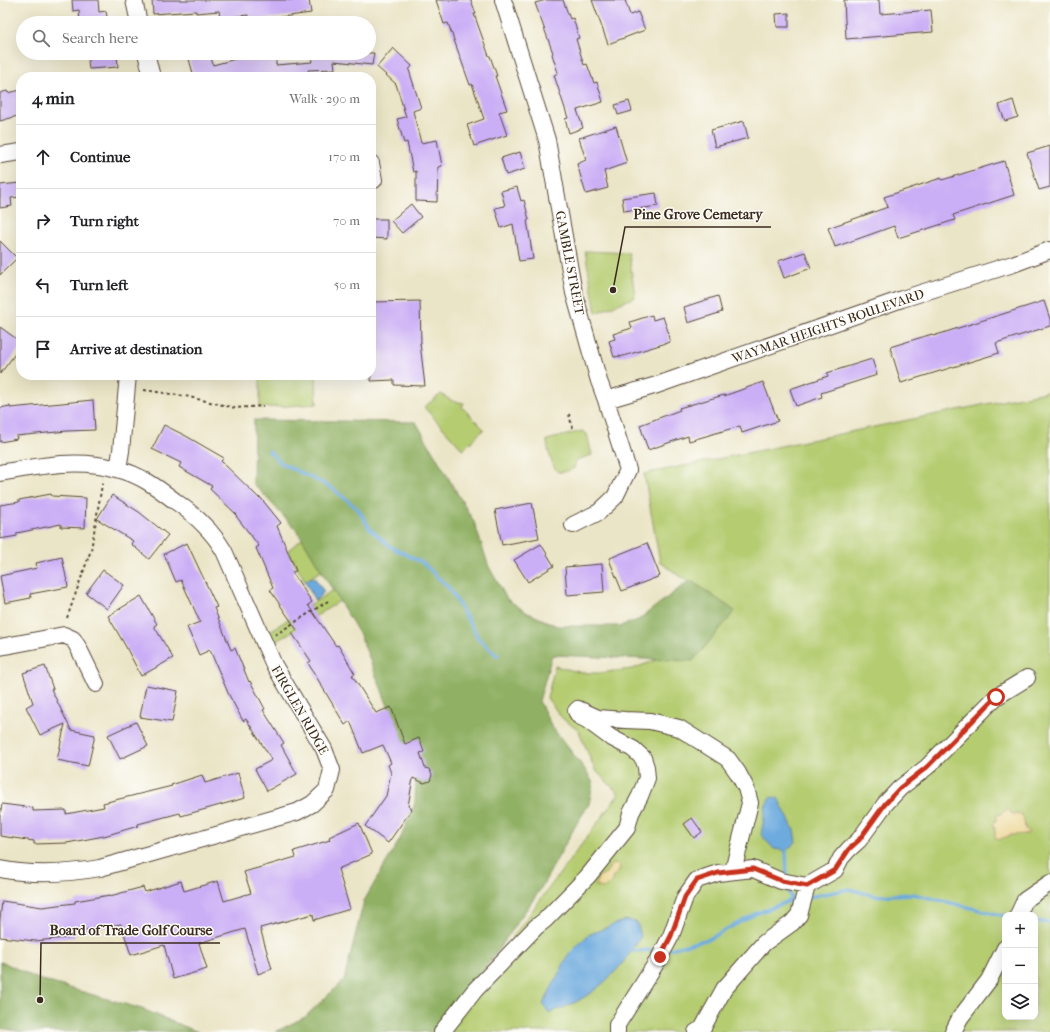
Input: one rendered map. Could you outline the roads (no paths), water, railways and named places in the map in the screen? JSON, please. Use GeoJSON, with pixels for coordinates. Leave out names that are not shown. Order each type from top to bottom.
{"type":"FeatureCollection","features":[{"type":"Feature","properties":{"kind":"street"},"geometry":{"type":"LineString","coordinates":[[134,0],[137,16]]}},
{"type":"Feature","properties":{"kind":"street","name":"GAMBLE STREET"},"geometry":{"type":"LineString","coordinates":[[503,0],[545,130],[574,293],[599,381],[628,470],[615,497],[599,512],[574,525]]}},
{"type":"Feature","properties":{"kind":"street"},"geometry":{"type":"LineString","coordinates":[[148,60],[151,72]]}},
{"type":"Feature","properties":{"kind":"street"},"geometry":{"type":"LineString","coordinates":[[0,155],[16,153]]}},
{"type":"Feature","properties":{"kind":"street","name":"WAYMAR HEIGHTS BOULEVARD"},"geometry":{"type":"LineString","coordinates":[[606,400],[658,385],[902,299],[1013,264],[1050,250]]}},
{"type":"Feature","properties":{"kind":"street"},"geometry":{"type":"LineString","coordinates":[[111,472],[121,451],[128,380]]}},
{"type":"Feature","properties":{"kind":"street","name":"FIRGLEN RIDGE"},"geometry":{"type":"LineString","coordinates":[[0,473],[43,465],[64,463],[102,466],[111,472],[140,478],[160,490],[197,518],[217,539],[224,551],[274,665],[324,749],[332,770],[327,790],[312,804],[297,812],[100,868],[75,873],[31,874],[0,869]]}},
{"type":"Feature","properties":{"kind":"street"},"geometry":{"type":"LineString","coordinates":[[0,647],[64,635],[72,639],[78,647],[96,684]]}},
{"type":"Feature","properties":{"kind":"street"},"geometry":{"type":"LineString","coordinates":[[798,889],[835,870],[849,849],[859,840],[885,804],[900,788],[927,767],[996,697],[1027,678]]}},
{"type":"Feature","properties":{"kind":"street"},"geometry":{"type":"LineString","coordinates":[[442,1032],[475,990],[588,876],[627,828],[631,814],[647,778],[643,758],[633,749],[610,737],[579,716],[576,711],[578,709],[598,718],[650,721],[679,728],[728,759],[746,788],[750,803],[733,871]]}},
{"type":"Feature","properties":{"kind":"street"},"geometry":{"type":"LineString","coordinates":[[617,1032],[617,1025],[668,943],[685,897],[697,880],[718,873],[753,869],[798,889]]}},
{"type":"Feature","properties":{"kind":"street"},"geometry":{"type":"LineString","coordinates":[[1019,912],[1025,900],[1050,883]]}},
{"type":"Feature","properties":{"kind":"street"},"geometry":{"type":"LineString","coordinates":[[696,1032],[702,1029],[724,989],[764,943],[792,923],[799,915],[798,889]]}},
{"type":"Feature","properties":{"kind":"street"},"geometry":{"type":"LineString","coordinates":[[953,1032],[960,1018],[989,980],[1002,954]]}},
{"type":"Feature","properties":{"kind":"water"},"geometry":{"type":"Polygon","coordinates":[[[314,577],[324,592],[315,601],[305,581],[314,577]]]}},
{"type":"Feature","properties":{"kind":"water"},"geometry":{"type":"Polygon","coordinates":[[[771,797],[778,798],[794,830],[796,842],[786,851],[774,849],[761,835],[766,805],[771,797]]]}},
{"type":"Feature","properties":{"kind":"water"},"geometry":{"type":"Polygon","coordinates":[[[625,920],[637,922],[641,936],[621,965],[604,983],[584,997],[549,1013],[543,1004],[569,954],[588,935],[625,920]]]}},
{"type":"Feature","properties":{"kind":"waterway"},"geometry":{"type":"LineString","coordinates":[[269,451],[281,463],[332,488],[358,509],[370,529],[391,547],[423,563],[449,588],[479,639],[498,656]]}},
{"type":"Feature","properties":{"kind":"waterway"},"geometry":{"type":"LineString","coordinates":[[786,851],[787,878]]}},
{"type":"Feature","properties":{"kind":"waterway"},"geometry":{"type":"LineString","coordinates":[[788,887],[792,900]]}},
{"type":"Feature","properties":{"kind":"waterway"},"geometry":{"type":"LineString","coordinates":[[809,897],[849,889],[875,896],[913,894],[1002,915]]}},
{"type":"Feature","properties":{"kind":"waterway"},"geometry":{"type":"LineString","coordinates":[[670,949],[709,939],[755,914],[792,900],[799,899]]}},
{"type":"Feature","properties":{"kind":"waterway"},"geometry":{"type":"LineString","coordinates":[[1038,921],[1050,923]]}},
{"type":"Feature","properties":{"kind":"waterway"},"geometry":{"type":"LineString","coordinates":[[633,951],[658,950]]}},
{"type":"Feature","properties":{"kind":"place","name":"Pine Grove Cemetary"},"geometry":{"type":"Point","coordinates":[613,290]}},
{"type":"Feature","properties":{"kind":"place","name":"Board of Trade Golf Course"},"geometry":{"type":"Point","coordinates":[40,1000]}}]}
